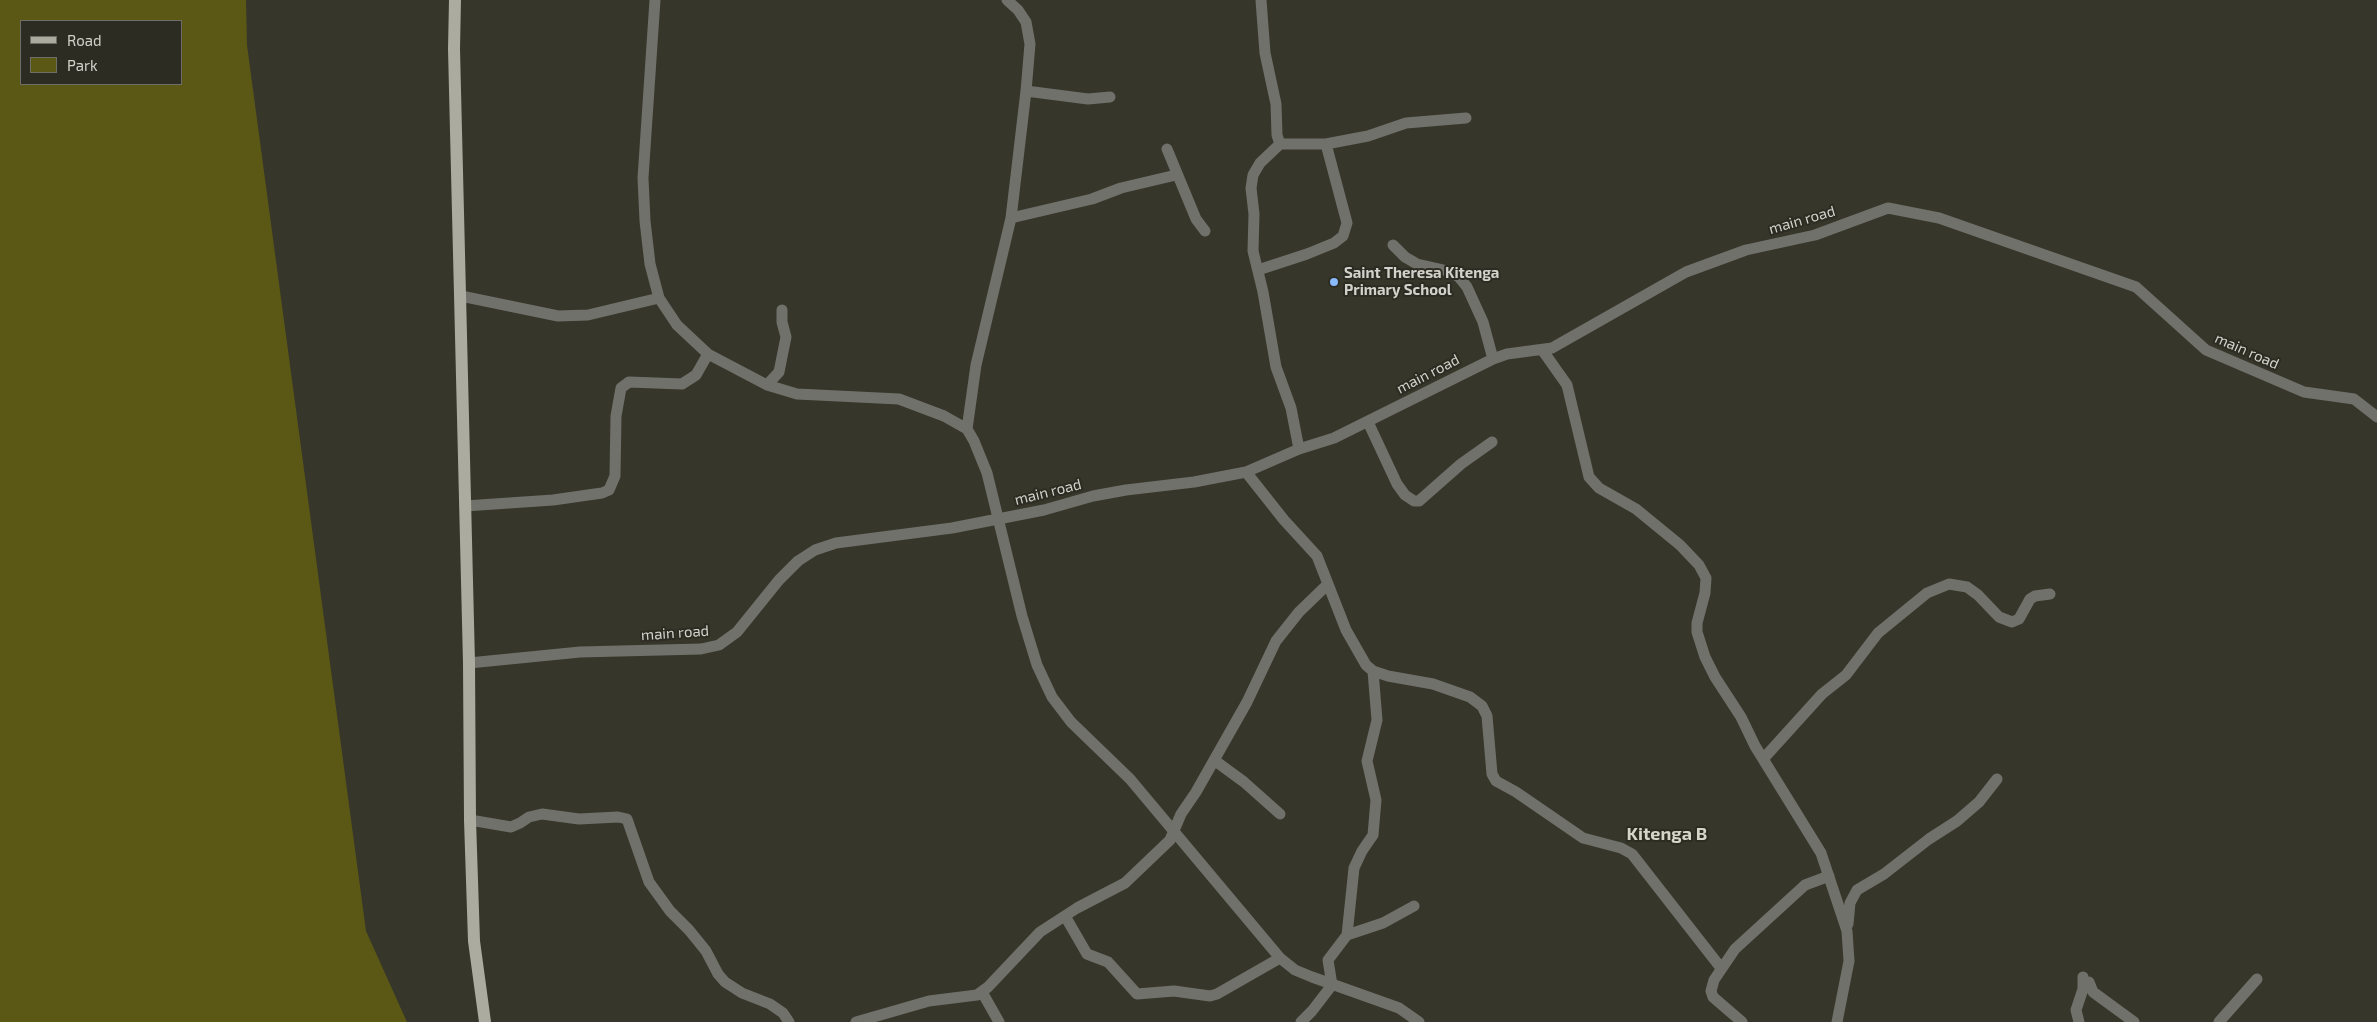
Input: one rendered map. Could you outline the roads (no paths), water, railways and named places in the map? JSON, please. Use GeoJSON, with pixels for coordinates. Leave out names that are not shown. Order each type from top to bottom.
{"type":"FeatureCollection","features":[{"type":"Feature","properties":{"kind":"main road"},"geometry":{"type":"LineString","coordinates":[[455,0],[454,49],[469,663],[470,820],[474,941],[485,1022]]}},
{"type":"Feature","properties":{"kind":"street"},"geometry":{"type":"LineString","coordinates":[[655,0],[644,178],[650,264],[659,298],[677,325],[708,354],[766,385],[798,394],[899,400],[944,416],[967,429],[987,473],[1037,665],[1052,697],[1071,722],[1130,779],[1280,958],[1295,970],[1399,1008],[1419,1022]]}},
{"type":"Feature","properties":{"kind":"street"},"geometry":{"type":"LineString","coordinates":[[967,429],[977,358],[1011,218],[1026,91],[1030,44],[1026,22],[1018,10],[1006,0]]}},
{"type":"Feature","properties":{"kind":"street"},"geometry":{"type":"LineString","coordinates":[[1261,0],[1264,53],[1276,104],[1277,135],[1280,144]]}},
{"type":"Feature","properties":{"kind":"street"},"geometry":{"type":"LineString","coordinates":[[1026,91],[1088,99],[1110,97]]}},
{"type":"Feature","properties":{"kind":"street"},"geometry":{"type":"LineString","coordinates":[[1299,449],[1291,408],[1276,367],[1253,251],[1254,214],[1251,188],[1253,174],[1260,163],[1280,144],[1326,144],[1368,136],[1406,123],[1466,118]]}},
{"type":"Feature","properties":{"kind":"street"},"geometry":{"type":"LineString","coordinates":[[1258,270],[1307,254],[1334,243],[1343,236],[1347,223],[1326,144]]}},
{"type":"Feature","properties":{"kind":"street"},"geometry":{"type":"LineString","coordinates":[[1167,149],[1176,175],[1196,219],[1205,231]]}},
{"type":"Feature","properties":{"kind":"street"},"geometry":{"type":"LineString","coordinates":[[1011,218],[1092,199],[1121,188],[1176,175]]}},
{"type":"Feature","properties":{"kind":"street","name":"main road"},"geometry":{"type":"LineString","coordinates":[[469,663],[580,652],[701,650],[720,645],[736,632],[779,580],[798,561],[815,550],[836,543],[908,535],[998,519],[1044,510],[1092,496],[1194,482],[1246,472],[1299,449],[1334,438],[1493,359],[1507,354],[1543,351],[1552,348],[1686,272],[1746,250],[1815,235],[1888,208],[1938,218],[2136,287],[2206,350],[2304,392],[2354,399],[2377,417]]}},
{"type":"Feature","properties":{"kind":"street"},"geometry":{"type":"LineString","coordinates":[[1393,245],[1405,257],[1417,264],[1448,271],[1459,277],[1467,287],[1483,322],[1493,359]]}},
{"type":"Feature","properties":{"kind":"street"},"geometry":{"type":"LineString","coordinates":[[461,296],[558,316],[606,312],[659,298]]}},
{"type":"Feature","properties":{"kind":"street"},"geometry":{"type":"LineString","coordinates":[[766,385],[778,372],[786,338],[782,310]]}},
{"type":"Feature","properties":{"kind":"street"},"geometry":{"type":"LineString","coordinates":[[1543,351],[1567,385],[1589,477],[1599,488],[1636,509],[1680,545],[1699,565],[1706,578],[1705,593],[1697,623],[1697,632],[1705,657],[1715,677],[1741,717],[1755,746],[1813,838],[1847,931]]}},
{"type":"Feature","properties":{"kind":"street"},"geometry":{"type":"LineString","coordinates":[[465,506],[553,500],[572,495],[602,493],[609,490],[615,476],[616,416],[620,388],[629,382],[682,384],[696,375],[708,354]]}},
{"type":"Feature","properties":{"kind":"street"},"geometry":{"type":"LineString","coordinates":[[1368,422],[1398,484],[1405,495],[1414,501],[1419,501],[1461,464],[1492,442]]}},
{"type":"Feature","properties":{"kind":"street"},"geometry":{"type":"LineString","coordinates":[[1246,472],[1284,520],[1317,556],[1346,630],[1366,665],[1373,671],[1433,684],[1470,697],[1482,706],[1487,716],[1492,774],[1496,781],[1516,792],[1583,838],[1621,848],[1632,854],[1721,968]]}},
{"type":"Feature","properties":{"kind":"street"},"geometry":{"type":"LineString","coordinates":[[856,1022],[929,1001],[969,997],[982,992],[1040,932],[1125,883],[1162,849],[1170,840],[1181,814],[1247,702],[1276,641],[1299,612],[1328,584]]}},
{"type":"Feature","properties":{"kind":"street"},"geometry":{"type":"LineString","coordinates":[[1764,758],[1822,694],[1846,675],[1878,633],[1927,593],[1949,584],[1967,587],[1999,617],[2012,622],[2019,619],[2030,599],[2050,594]]}},
{"type":"Feature","properties":{"kind":"street"},"geometry":{"type":"LineString","coordinates":[[1348,936],[1354,868],[1362,851],[1373,836],[1376,800],[1367,761],[1377,720],[1373,671]]}},
{"type":"Feature","properties":{"kind":"street"},"geometry":{"type":"LineString","coordinates":[[1214,760],[1244,782],[1280,814]]}},
{"type":"Feature","properties":{"kind":"street"},"geometry":{"type":"LineString","coordinates":[[1837,1022],[1849,961],[1847,931],[1850,902],[1857,890],[1884,874],[1929,838],[1957,821],[1979,802],[1997,779]]}},
{"type":"Feature","properties":{"kind":"street"},"geometry":{"type":"LineString","coordinates":[[470,820],[511,827],[529,817],[542,814],[579,819],[618,817],[627,819],[649,882],[670,911],[706,951],[718,974],[725,982],[742,993],[770,1004],[783,1013],[789,1022]]}},
{"type":"Feature","properties":{"kind":"street"},"geometry":{"type":"LineString","coordinates":[[1742,1022],[1713,997],[1711,986],[1721,968],[1735,949],[1805,885],[1828,876]]}},
{"type":"Feature","properties":{"kind":"street"},"geometry":{"type":"LineString","coordinates":[[1301,1022],[1332,985],[1328,960],[1348,936],[1383,923],[1414,906]]}},
{"type":"Feature","properties":{"kind":"street"},"geometry":{"type":"LineString","coordinates":[[1065,916],[1087,954],[1108,962],[1137,994],[1174,991],[1210,996],[1217,994],[1280,958]]}},
{"type":"Feature","properties":{"kind":"street"},"geometry":{"type":"LineString","coordinates":[[2219,1022],[2257,979]]}},
{"type":"Feature","properties":{"kind":"street"},"geometry":{"type":"LineString","coordinates":[[2079,1022],[2076,1010],[2086,980],[2093,992],[2134,1022]]}},
{"type":"Feature","properties":{"kind":"street"},"geometry":{"type":"LineString","coordinates":[[982,992],[999,1022]]}},
{"type":"Feature","properties":{"kind":"place","name":"Saint Theresa Kitenga Primary School"},"geometry":{"type":"Point","coordinates":[1334,282]}},
{"type":"Feature","properties":{"kind":"district","name":"Kitenga B"},"geometry":{"type":"Point","coordinates":[1667,834]}}]}
